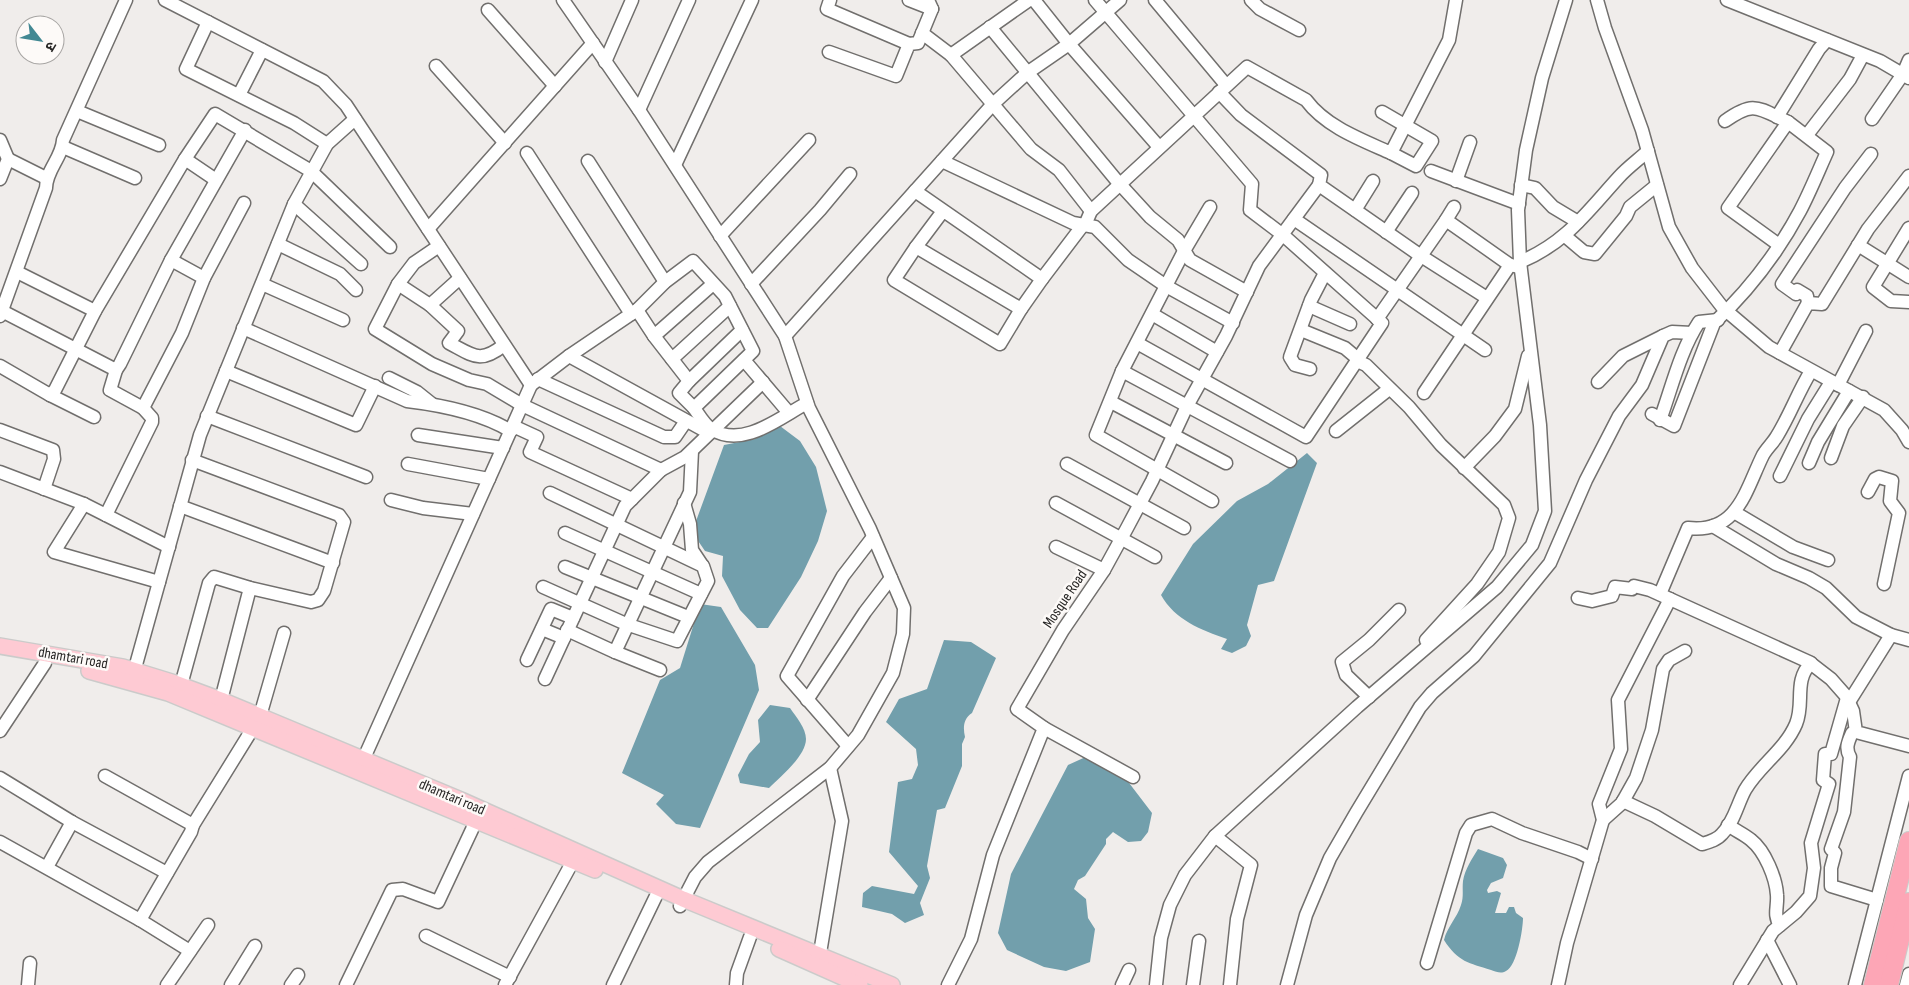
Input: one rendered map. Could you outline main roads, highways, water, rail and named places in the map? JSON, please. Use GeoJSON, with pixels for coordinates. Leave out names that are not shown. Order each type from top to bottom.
{"type":"FeatureCollection","features":[{"type":"Feature","properties":{"kind":"highway"},"geometry":{"type":"LineString","coordinates":[[1873,985],[1909,841]]}},
{"type":"Feature","properties":{"kind":"highway"},"geometry":{"type":"LineString","coordinates":[[1889,985],[1909,902]]}},
{"type":"Feature","properties":{"kind":"main road","name":"dhamtari road"},"geometry":{"type":"LineString","coordinates":[[0,646],[41,652],[133,676],[181,685],[221,700],[257,722]]}},
{"type":"Feature","properties":{"kind":"main road"},"geometry":{"type":"LineString","coordinates":[[0,656],[133,676],[168,693],[257,722],[361,766],[476,821],[656,896],[682,902],[750,937],[819,961],[860,985]]}},
{"type":"Feature","properties":{"kind":"main road","name":"dhamtari road"},"geometry":{"type":"LineString","coordinates":[[361,766],[461,800],[682,902],[819,961],[892,985]]}},
{"type":"Feature","properties":{"kind":"water"},"geometry":{"type":"Polygon","coordinates":[[[780,426],[800,441],[816,467],[827,511],[818,541],[801,577],[768,628],[757,628],[740,610],[722,576],[723,556],[705,551],[692,532],[724,445],[755,439],[780,426]]]}},
{"type":"Feature","properties":{"kind":"water"},"geometry":{"type":"Polygon","coordinates":[[[1307,453],[1317,463],[1274,581],[1258,585],[1247,625],[1251,636],[1246,646],[1232,653],[1221,649],[1227,639],[1198,628],[1181,618],[1161,595],[1193,544],[1237,501],[1268,484],[1307,453]]]}},
{"type":"Feature","properties":{"kind":"water"},"geometry":{"type":"Polygon","coordinates":[[[700,604],[721,607],[755,665],[759,690],[700,828],[676,824],[656,804],[664,795],[622,773],[660,680],[680,668],[700,604]]]}},
{"type":"Feature","properties":{"kind":"water"},"geometry":{"type":"Polygon","coordinates":[[[944,640],[971,642],[996,658],[972,713],[965,721],[962,766],[945,808],[937,810],[927,866],[930,878],[920,903],[924,915],[905,923],[892,914],[862,907],[863,893],[872,886],[914,894],[918,886],[889,852],[898,782],[912,779],[918,765],[916,749],[886,722],[899,699],[927,689],[944,640]]]}},
{"type":"Feature","properties":{"kind":"water"},"geometry":{"type":"Polygon","coordinates":[[[770,705],[790,708],[806,735],[805,746],[792,766],[769,788],[740,783],[738,775],[749,754],[760,742],[758,720],[770,705]]]}},
{"type":"Feature","properties":{"kind":"water"},"geometry":{"type":"Polygon","coordinates":[[[1090,755],[1123,775],[1152,813],[1148,832],[1141,841],[1128,842],[1113,832],[1106,839],[1106,844],[1085,876],[1078,880],[1074,889],[1086,899],[1088,918],[1095,929],[1090,962],[1066,971],[1044,967],[1007,950],[998,933],[1011,874],[1068,765],[1090,755]]]}},
{"type":"Feature","properties":{"kind":"water"},"geometry":{"type":"Polygon","coordinates":[[[1478,849],[1503,858],[1507,865],[1503,878],[1491,883],[1487,890],[1488,893],[1497,891],[1501,893],[1495,913],[1506,913],[1509,907],[1514,907],[1516,913],[1523,918],[1521,938],[1516,955],[1510,968],[1502,972],[1465,961],[1454,953],[1444,940],[1461,905],[1465,872],[1478,849]]]}}]}
